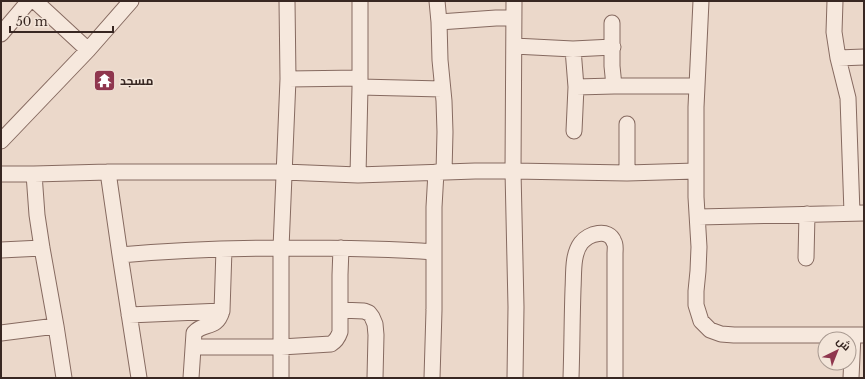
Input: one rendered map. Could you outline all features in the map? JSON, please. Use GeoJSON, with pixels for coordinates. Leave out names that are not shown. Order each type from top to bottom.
{"type":"FeatureCollection","features":[{"type":"Feature","properties":{"kind":"street"},"geometry":{"type":"LineString","coordinates":[[1,34],[29,1]]}},
{"type":"Feature","properties":{"kind":"street"},"geometry":{"type":"LineString","coordinates":[[35,1],[88,50]]}},
{"type":"Feature","properties":{"kind":"street"},"geometry":{"type":"LineString","coordinates":[[1,141],[88,50],[132,1]]}},
{"type":"Feature","properties":{"kind":"street"},"geometry":{"type":"LineString","coordinates":[[281,378],[281,248],[288,79],[287,1]]}},
{"type":"Feature","properties":{"kind":"street"},"geometry":{"type":"LineString","coordinates":[[358,175],[360,1]]}},
{"type":"Feature","properties":{"kind":"street"},"geometry":{"type":"LineString","coordinates":[[432,378],[434,208],[445,132],[437,1]]}},
{"type":"Feature","properties":{"kind":"street"},"geometry":{"type":"LineString","coordinates":[[514,1],[513,171],[516,307],[515,378]]}},
{"type":"Feature","properties":{"kind":"street"},"geometry":{"type":"LineString","coordinates":[[701,1],[697,86],[696,197],[698,217],[698,271],[696,305],[702,321],[710,330],[721,334],[858,335],[851,378]]}},
{"type":"Feature","properties":{"kind":"street"},"geometry":{"type":"LineString","coordinates":[[698,217],[858,213],[848,98],[838,58],[834,32],[835,1]]}},
{"type":"Feature","properties":{"kind":"street"},"geometry":{"type":"LineString","coordinates":[[439,22],[514,18]]}},
{"type":"Feature","properties":{"kind":"street"},"geometry":{"type":"LineString","coordinates":[[612,24],[612,66],[614,86]]}},
{"type":"Feature","properties":{"kind":"street"},"geometry":{"type":"LineString","coordinates":[[514,46],[613,48]]}},
{"type":"Feature","properties":{"kind":"street"},"geometry":{"type":"LineString","coordinates":[[573,48],[576,87],[574,131]]}},
{"type":"Feature","properties":{"kind":"street"},"geometry":{"type":"LineString","coordinates":[[838,58],[864,57]]}},
{"type":"Feature","properties":{"kind":"street"},"geometry":{"type":"LineString","coordinates":[[288,79],[442,89]]}},
{"type":"Feature","properties":{"kind":"street"},"geometry":{"type":"LineString","coordinates":[[576,87],[697,86]]}},
{"type":"Feature","properties":{"kind":"street"},"geometry":{"type":"LineString","coordinates":[[627,124],[627,173]]}},
{"type":"Feature","properties":{"kind":"street"},"geometry":{"type":"LineString","coordinates":[[1,174],[108,172],[284,172],[358,175],[513,171],[627,173],[696,171]]}},
{"type":"Feature","properties":{"kind":"street"},"geometry":{"type":"LineString","coordinates":[[108,172],[139,378]]}},
{"type":"Feature","properties":{"kind":"street"},"geometry":{"type":"LineString","coordinates":[[34,174],[37,215],[64,378]]}},
{"type":"Feature","properties":{"kind":"street"},"geometry":{"type":"LineString","coordinates":[[806,258],[807,214]]}},
{"type":"Feature","properties":{"kind":"street"},"geometry":{"type":"LineString","coordinates":[[571,378],[574,264],[577,251],[581,243],[590,236],[601,233],[609,235],[614,241],[615,378]]}},
{"type":"Feature","properties":{"kind":"street"},"geometry":{"type":"LineString","coordinates":[[1,250],[42,248]]}},
{"type":"Feature","properties":{"kind":"street"},"geometry":{"type":"LineString","coordinates":[[120,255],[190,250],[281,248],[341,248],[434,252]]}},
{"type":"Feature","properties":{"kind":"street"},"geometry":{"type":"LineString","coordinates":[[193,347],[331,344],[338,337],[340,332],[341,248]]}},
{"type":"Feature","properties":{"kind":"street"},"geometry":{"type":"LineString","coordinates":[[191,378],[193,337],[196,331],[200,328],[215,322],[220,318],[222,311],[224,250]]}},
{"type":"Feature","properties":{"kind":"street"},"geometry":{"type":"LineString","coordinates":[[340,310],[364,311],[369,313],[372,317],[375,324],[376,335],[375,378]]}},
{"type":"Feature","properties":{"kind":"street"},"geometry":{"type":"LineString","coordinates":[[129,315],[222,311]]}},
{"type":"Feature","properties":{"kind":"street"},"geometry":{"type":"LineString","coordinates":[[1,333],[56,326]]}},
{"type":"Feature","properties":{"kind":"place","name":"مسجد"},"geometry":{"type":"Point","coordinates":[105,81]}}]}
